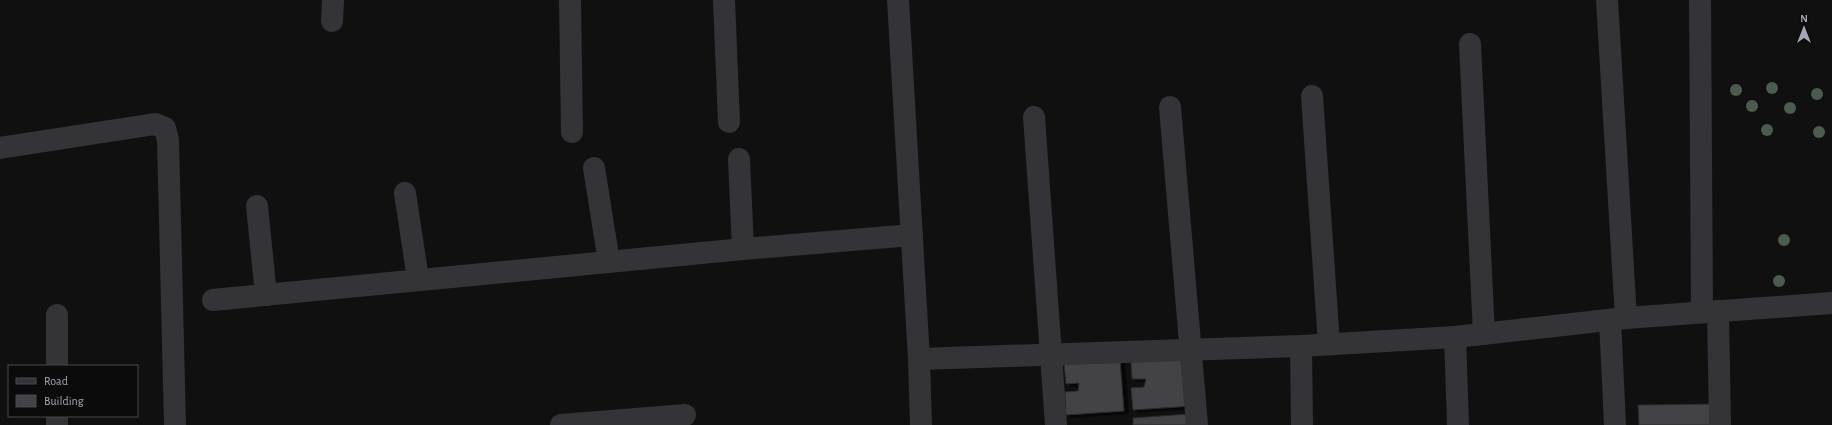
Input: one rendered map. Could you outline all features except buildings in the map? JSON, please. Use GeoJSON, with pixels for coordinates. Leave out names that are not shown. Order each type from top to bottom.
{"type":"FeatureCollection","features":[{"type":"Feature","properties":{"kind":"street"},"geometry":{"type":"LineString","coordinates":[[570,0],[572,132]]}},
{"type":"Feature","properties":{"kind":"street"},"geometry":{"type":"LineString","coordinates":[[724,0],[729,122]]}},
{"type":"Feature","properties":{"kind":"street"},"geometry":{"type":"LineString","coordinates":[[898,0],[919,360],[921,425]]}},
{"type":"Feature","properties":{"kind":"street"},"geometry":{"type":"LineString","coordinates":[[1607,0],[1618,319],[1615,425]]}},
{"type":"Feature","properties":{"kind":"street"},"geometry":{"type":"LineString","coordinates":[[1700,0],[1710,312],[1720,425]]}},
{"type":"Feature","properties":{"kind":"street"},"geometry":{"type":"LineString","coordinates":[[1470,44],[1484,334]]}},
{"type":"Feature","properties":{"kind":"street"},"geometry":{"type":"LineString","coordinates":[[1312,96],[1329,344]]}},
{"type":"Feature","properties":{"kind":"street"},"geometry":{"type":"LineString","coordinates":[[1170,107],[1197,425]]}},
{"type":"Feature","properties":{"kind":"street"},"geometry":{"type":"LineString","coordinates":[[1034,117],[1056,425]]}},
{"type":"Feature","properties":{"kind":"street"},"geometry":{"type":"LineString","coordinates":[[0,148],[155,124],[165,128],[168,140],[175,425]]}},
{"type":"Feature","properties":{"kind":"street"},"geometry":{"type":"LineString","coordinates":[[739,159],[743,249]]}},
{"type":"Feature","properties":{"kind":"street"},"geometry":{"type":"LineString","coordinates":[[594,168],[609,262]]}},
{"type":"Feature","properties":{"kind":"street"},"geometry":{"type":"LineString","coordinates":[[405,193],[418,279]]}},
{"type":"Feature","properties":{"kind":"street"},"geometry":{"type":"LineString","coordinates":[[257,206],[266,295]]}},
{"type":"Feature","properties":{"kind":"street"},"geometry":{"type":"LineString","coordinates":[[213,300],[418,279],[912,235]]}},
{"type":"Feature","properties":{"kind":"street"},"geometry":{"type":"LineString","coordinates":[[919,360],[1301,346],[1455,337],[1618,319],[1832,303]]}},
{"type":"Feature","properties":{"kind":"street"},"geometry":{"type":"LineString","coordinates":[[57,316],[57,365]]}},
{"type":"Feature","properties":{"kind":"street"},"geometry":{"type":"LineString","coordinates":[[1455,337],[1458,425]]}},
{"type":"Feature","properties":{"kind":"street"},"geometry":{"type":"LineString","coordinates":[[1301,346],[1302,425]]}},
{"type":"Feature","properties":{"kind":"street"},"geometry":{"type":"LineString","coordinates":[[561,425],[686,415]]}}]}
